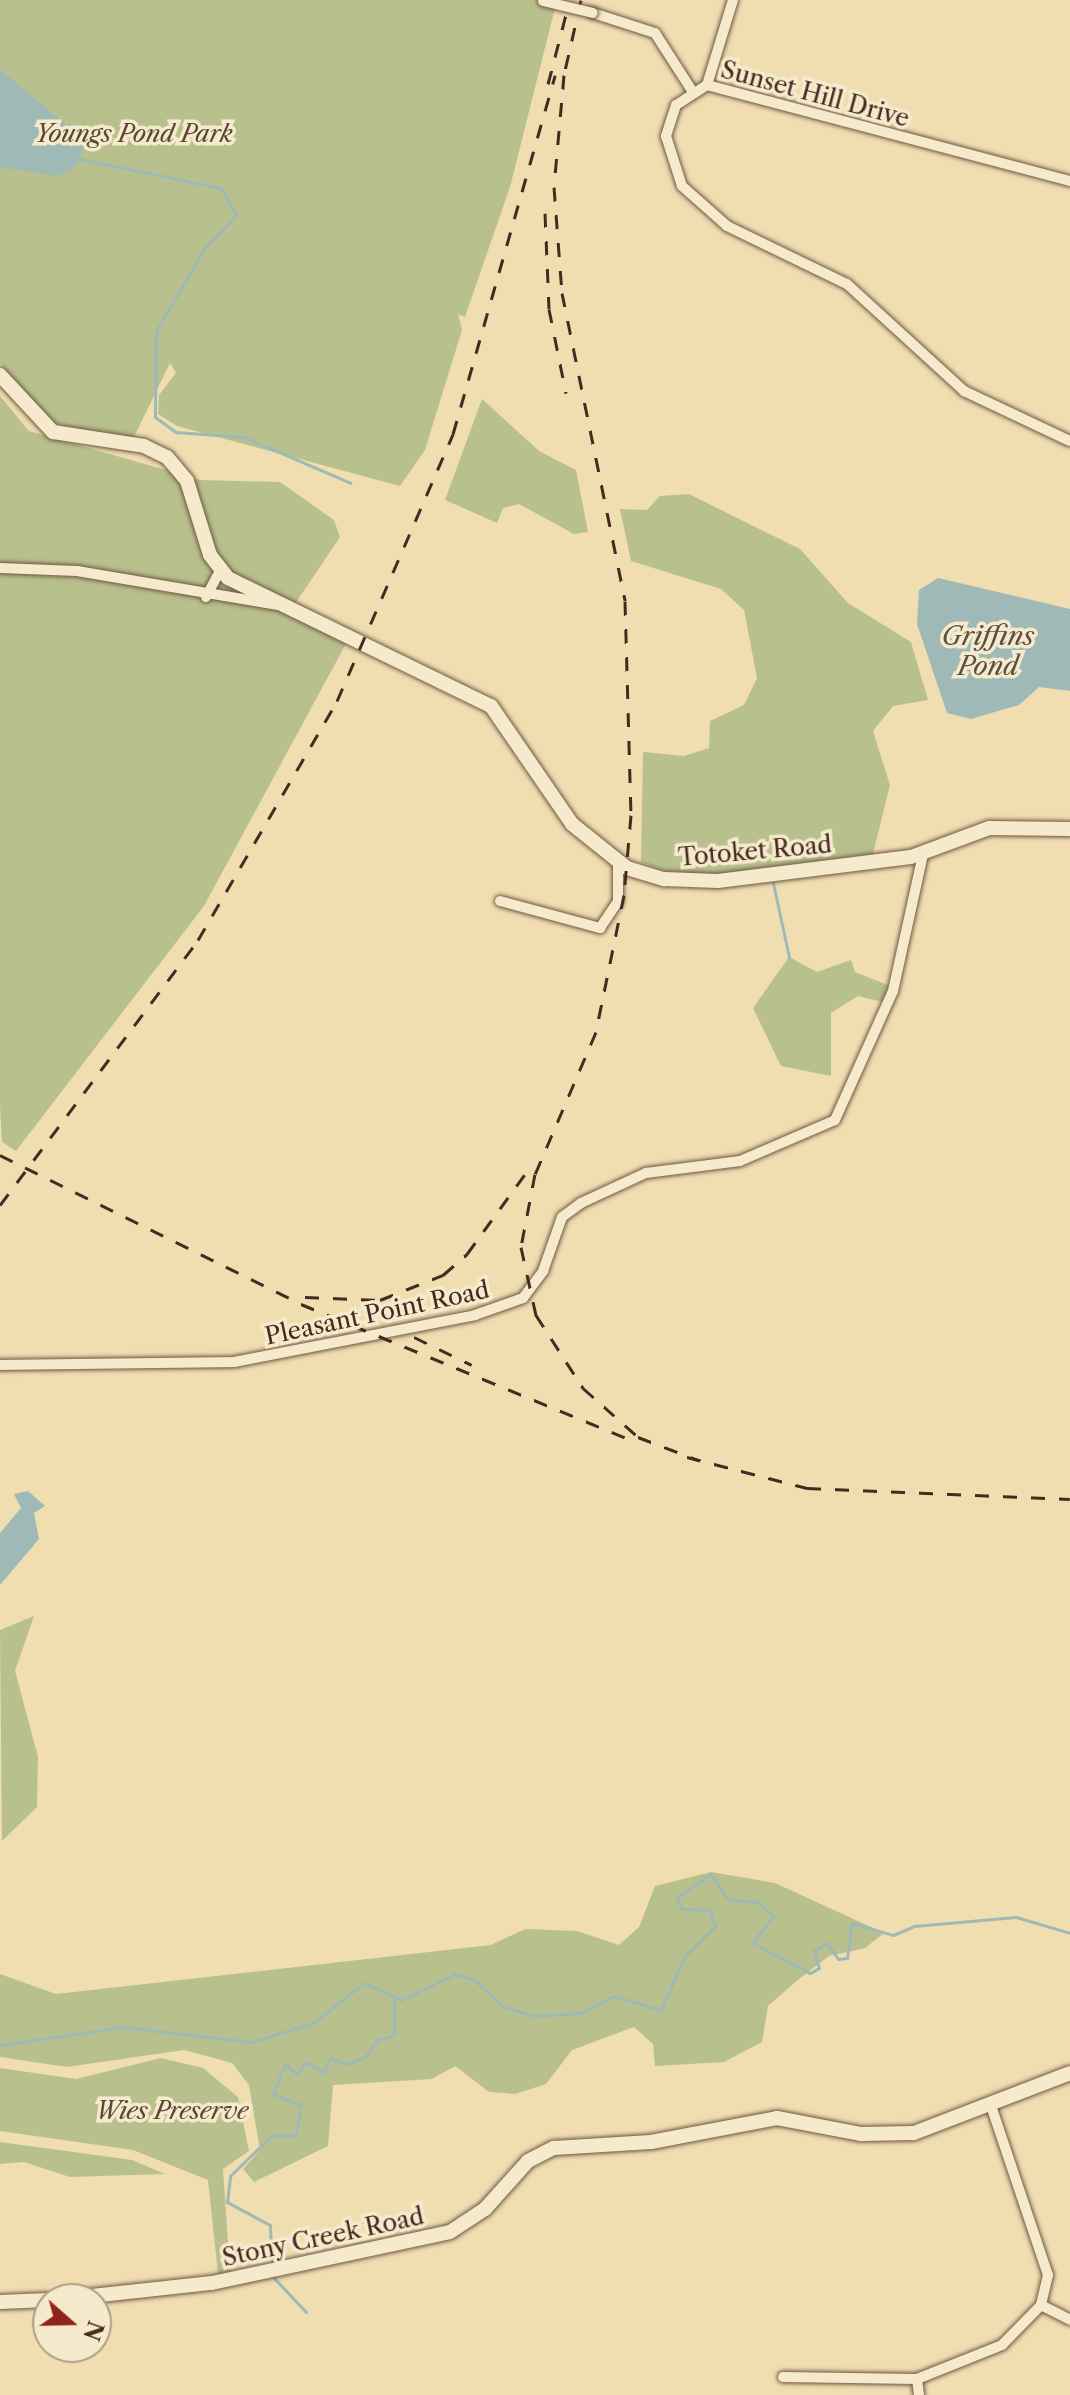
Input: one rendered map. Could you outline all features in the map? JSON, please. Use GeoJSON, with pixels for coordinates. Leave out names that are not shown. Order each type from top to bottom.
{"type":"FeatureCollection","features":[{"type":"Feature","properties":{"kind":"main road"},"geometry":{"type":"LineString","coordinates":[[0,375],[53,432],[144,446],[174,463],[220,571],[284,606]]}},
{"type":"Feature","properties":{"kind":"main road","name":"Totoket Road"},"geometry":{"type":"LineString","coordinates":[[284,606],[491,706],[572,824],[618,864],[697,882],[923,854],[989,828],[1070,829]]}},
{"type":"Feature","properties":{"kind":"main road","name":"Stony Creek Road"},"geometry":{"type":"LineString","coordinates":[[112,2294],[212,2283],[450,2232],[474,2220],[528,2161],[566,2146],[651,2142],[777,2118],[861,2134],[914,2133],[991,2106],[1070,2073]]}},
{"type":"Feature","properties":{"kind":"main road"},"geometry":{"type":"LineString","coordinates":[[0,2302],[32,2301]]}},
{"type":"Feature","properties":{"kind":"street"},"geometry":{"type":"LineString","coordinates":[[542,0],[655,33],[691,89]]}},
{"type":"Feature","properties":{"kind":"street"},"geometry":{"type":"LineString","coordinates":[[707,85],[733,0]]}},
{"type":"Feature","properties":{"kind":"street","name":"Sunset Hill Drive"},"geometry":{"type":"LineString","coordinates":[[1070,181],[707,85],[691,89],[666,136],[682,186],[727,226],[847,284],[964,391],[1070,441]]}},
{"type":"Feature","properties":{"kind":"street","name":"Totoket Road"},"geometry":{"type":"LineString","coordinates":[[0,568],[63,569],[206,597],[284,606]]}},
{"type":"Feature","properties":{"kind":"street"},"geometry":{"type":"LineString","coordinates":[[206,597],[220,571]]}},
{"type":"Feature","properties":{"kind":"street","name":"Pleasant Point Road"},"geometry":{"type":"LineString","coordinates":[[0,1365],[234,1362],[475,1315],[523,1298],[543,1271],[562,1217],[581,1203],[646,1173],[740,1161],[835,1120],[893,991],[923,854]]}},
{"type":"Feature","properties":{"kind":"street"},"geometry":{"type":"LineString","coordinates":[[500,901],[600,928],[618,901],[618,864]]}},
{"type":"Feature","properties":{"kind":"street"},"geometry":{"type":"LineString","coordinates":[[783,2377],[917,2379],[1002,2345],[1041,2305],[1048,2275],[991,2106]]}},
{"type":"Feature","properties":{"kind":"street"},"geometry":{"type":"LineString","coordinates":[[1041,2305],[1070,2320]]}},
{"type":"Feature","properties":{"kind":"street"},"geometry":{"type":"LineString","coordinates":[[917,2379],[919,2395]]}},
{"type":"Feature","properties":{"kind":"green space","name":"Youngs Pond Park"},"geometry":{"type":"Polygon","coordinates":[[[0,0],[557,0],[510,187],[465,317],[458,314],[462,330],[425,450],[400,486],[177,426],[158,414],[159,395],[176,373],[170,363],[133,439],[47,422],[0,363],[0,0]]]}},
{"type":"Feature","properties":{"kind":"green space"},"geometry":{"type":"Polygon","coordinates":[[[0,396],[29,431],[201,480],[280,482],[334,520],[340,537],[295,604],[348,640],[204,906],[16,1151],[2,1142],[0,1106],[0,396]]]}},
{"type":"Feature","properties":{"kind":"green space"},"geometry":{"type":"Polygon","coordinates":[[[482,399],[539,451],[576,470],[588,532],[574,534],[519,504],[503,508],[497,523],[445,500],[482,399]]]}},
{"type":"Feature","properties":{"kind":"green space"},"geometry":{"type":"Polygon","coordinates":[[[689,494],[800,549],[848,603],[911,642],[928,700],[893,706],[873,731],[890,785],[873,854],[716,874],[671,873],[641,862],[643,752],[684,756],[709,748],[710,721],[744,705],[757,678],[744,610],[721,589],[631,561],[620,509],[647,510],[660,496],[689,494]]]}},
{"type":"Feature","properties":{"kind":"green space"},"geometry":{"type":"Polygon","coordinates":[[[789,957],[817,972],[851,960],[855,972],[888,985],[883,1002],[858,996],[831,1013],[831,1076],[781,1066],[753,1008],[789,957]]]}},
{"type":"Feature","properties":{"kind":"green space"},"geometry":{"type":"Polygon","coordinates":[[[34,1616],[15,1671],[38,1757],[37,1807],[2,1841],[0,1630],[34,1616]]]}},
{"type":"Feature","properties":{"kind":"green space"},"geometry":{"type":"Polygon","coordinates":[[[711,1872],[775,1883],[884,1933],[865,1948],[829,1956],[799,1979],[768,2006],[762,2042],[724,2062],[655,2066],[653,2044],[634,2027],[572,2050],[546,2084],[515,2094],[489,2092],[455,2066],[432,2079],[333,2085],[328,2146],[254,2182],[243,2169],[260,2150],[249,2085],[232,2063],[184,2050],[67,2067],[0,2057],[0,1974],[56,1994],[491,1945],[525,1929],[577,1931],[619,1945],[639,1927],[655,1886],[711,1872]]]}},
{"type":"Feature","properties":{"kind":"green space","name":"Wies Preserve"},"geometry":{"type":"Polygon","coordinates":[[[161,2058],[203,2068],[238,2097],[249,2151],[223,2169],[230,2271],[218,2274],[208,2180],[133,2150],[0,2131],[0,2068],[76,2079],[161,2058]]]}},
{"type":"Feature","properties":{"kind":"green space"},"geometry":{"type":"Polygon","coordinates":[[[0,2142],[132,2160],[165,2174],[70,2177],[24,2162],[0,2164],[0,2142]]]}},
{"type":"Feature","properties":{"kind":"water"},"geometry":{"type":"Polygon","coordinates":[[[0,69],[65,124],[80,125],[83,149],[75,168],[56,176],[0,167],[0,69]]]}},
{"type":"Feature","properties":{"kind":"water","name":"Griffins Pond"},"geometry":{"type":"Polygon","coordinates":[[[938,578],[1070,609],[1070,691],[1039,687],[1019,705],[971,719],[947,713],[917,624],[919,590],[938,578]]]}},
{"type":"Feature","properties":{"kind":"water"},"geometry":{"type":"Polygon","coordinates":[[[28,1491],[45,1506],[34,1513],[39,1539],[0,1585],[0,1533],[21,1508],[14,1494],[28,1491]]]}},
{"type":"Feature","properties":{"kind":"waterway"},"geometry":{"type":"LineString","coordinates":[[75,158],[221,188],[236,215],[204,249],[156,331],[155,417],[176,432],[244,437],[351,483]]}},
{"type":"Feature","properties":{"kind":"waterway"},"geometry":{"type":"LineString","coordinates":[[773,883],[789,957]]}},
{"type":"Feature","properties":{"kind":"waterway"},"geometry":{"type":"LineString","coordinates":[[0,2045],[123,2027],[251,2042],[313,2023],[364,1983],[401,2000],[455,1974],[473,1979],[504,2007],[535,2016],[581,2013],[613,1996],[661,2010],[684,1957],[715,1926],[709,1910],[681,1909],[677,1897],[711,1874],[727,1899],[758,1902],[773,1916],[753,1943],[810,1973],[819,1968],[814,1951],[827,1943],[838,1959],[847,1958],[852,1923],[893,1935],[914,1926],[1016,1917],[1070,1933]]}},
{"type":"Feature","properties":{"kind":"waterway"},"geometry":{"type":"LineString","coordinates":[[272,2265],[270,2225],[227,2202],[230,2176],[272,2135],[296,2135],[301,2105],[273,2094],[285,2064],[297,2074],[306,2062],[324,2072],[330,2058],[346,2064],[365,2057],[377,2040],[394,2035],[394,1998]]}},
{"type":"Feature","properties":{"kind":"waterway"},"geometry":{"type":"LineString","coordinates":[[273,2277],[306,2312]]}},
{"type":"Feature","properties":{"kind":"railway"},"geometry":{"type":"LineString","coordinates":[[581,0],[564,75],[554,187],[562,293],[625,601],[631,815],[624,895],[596,1032],[535,1174],[521,1247],[536,1315],[583,1388],[638,1437],[698,1460]]}},
{"type":"Feature","properties":{"kind":"railway"},"geometry":{"type":"LineString","coordinates":[[548,84],[569,3]]}},
{"type":"Feature","properties":{"kind":"railway"},"geometry":{"type":"LineString","coordinates":[[0,1205],[198,940],[337,701],[453,434],[555,75]]}},
{"type":"Feature","properties":{"kind":"railway"},"geometry":{"type":"LineString","coordinates":[[545,213],[549,309],[566,393]]}},
{"type":"Feature","properties":{"kind":"railway"},"geometry":{"type":"LineString","coordinates":[[0,1155],[301,1304],[634,1441]]}},
{"type":"Feature","properties":{"kind":"railway"},"geometry":{"type":"LineString","coordinates":[[305,1297],[380,1300],[443,1275],[467,1254],[533,1163]]}},
{"type":"Feature","properties":{"kind":"railway"},"geometry":{"type":"LineString","coordinates":[[414,1337],[472,1365]]}},
{"type":"Feature","properties":{"kind":"railway"},"geometry":{"type":"LineString","coordinates":[[687,1457],[807,1488],[1070,1499]]}}]}
